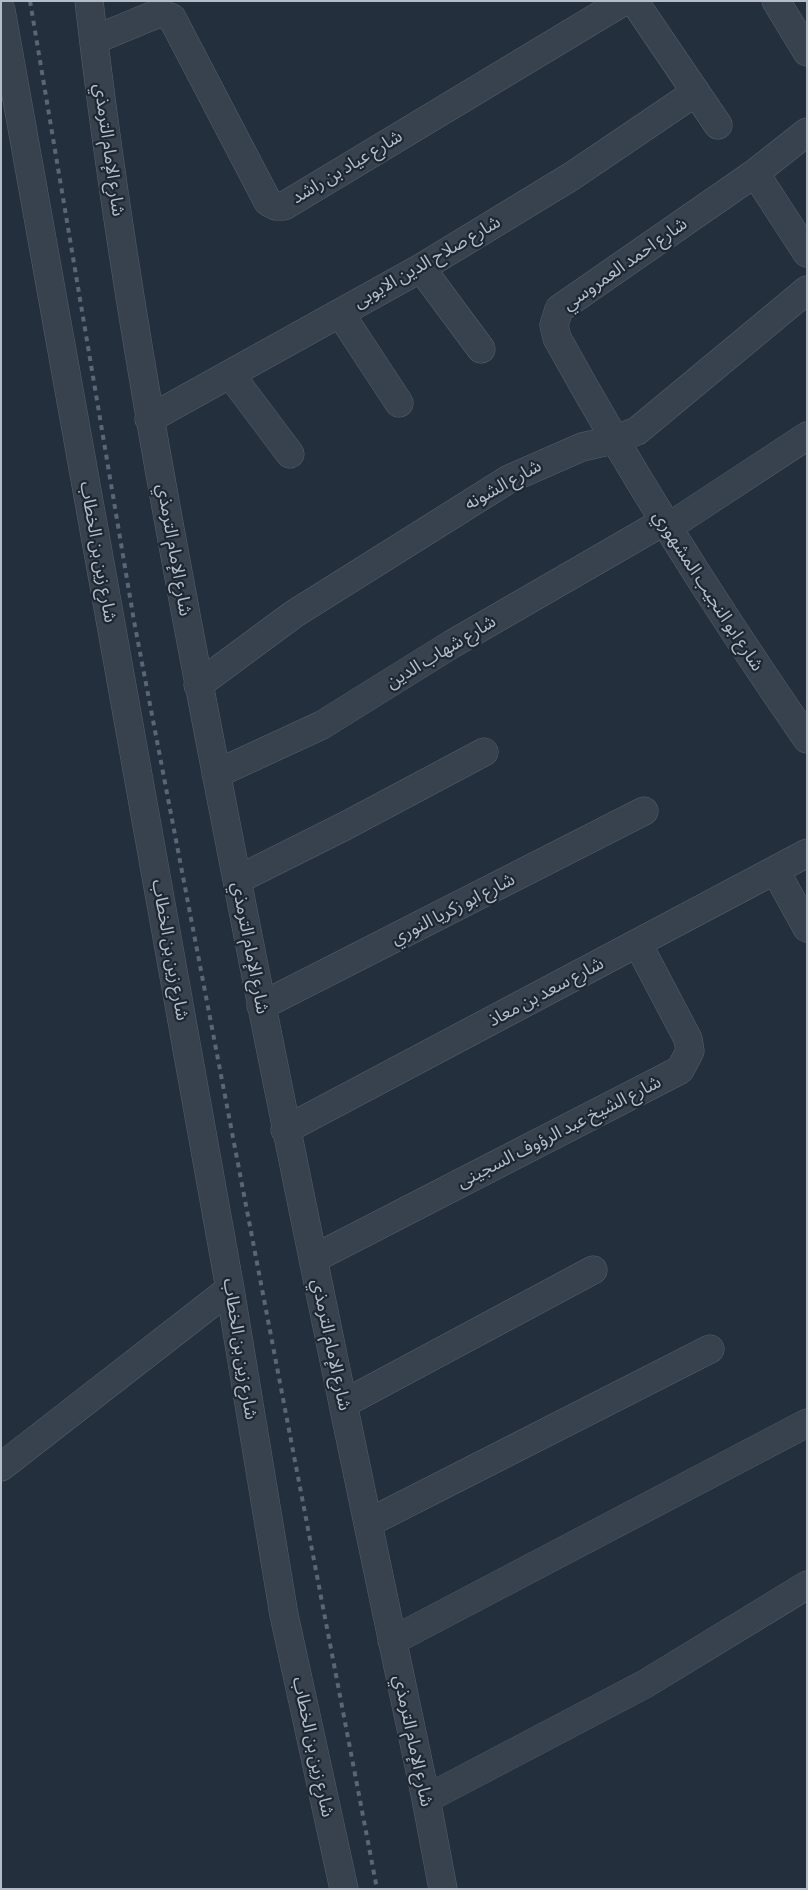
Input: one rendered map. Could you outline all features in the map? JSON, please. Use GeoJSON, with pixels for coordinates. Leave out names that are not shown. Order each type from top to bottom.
{"type":"FeatureCollection","features":[{"type":"Feature","properties":{"kind":"street","name":"شارع الإمام الترمذي"},"geometry":{"type":"LineString","coordinates":[[89,1],[150,419],[198,685],[285,1130],[426,1799],[442,1889]]}},
{"type":"Feature","properties":{"kind":"street","name":"شارع عياد بن راشد"},"geometry":{"type":"LineString","coordinates":[[94,40],[159,13],[172,18],[268,202],[284,206],[624,1]]}},
{"type":"Feature","properties":{"kind":"street"},"geometry":{"type":"LineString","coordinates":[[634,1],[718,124]]}},
{"type":"Feature","properties":{"kind":"street"},"geometry":{"type":"LineString","coordinates":[[776,1],[807,52]]}},
{"type":"Feature","properties":{"kind":"street","name":"شارع زين بن الخطاب"},"geometry":{"type":"LineString","coordinates":[[1,10],[230,1289],[284,1615],[344,1889]]}},
{"type":"Feature","properties":{"kind":"street","name":"شارع صلاح الدين الايوبى"},"geometry":{"type":"LineString","coordinates":[[150,419],[421,268],[572,176],[696,92]]}},
{"type":"Feature","properties":{"kind":"street","name":"شارع احمد العمروسي"},"geometry":{"type":"LineString","coordinates":[[613,440],[557,338],[554,325],[559,308],[755,173],[807,132]]}},
{"type":"Feature","properties":{"kind":"street"},"geometry":{"type":"LineString","coordinates":[[755,173],[807,253]]}},
{"type":"Feature","properties":{"kind":"street"},"geometry":{"type":"LineString","coordinates":[[421,268],[481,349]]}},
{"type":"Feature","properties":{"kind":"street","name":"شارع الشونه"},"geometry":{"type":"LineString","coordinates":[[198,685],[294,614],[509,478],[582,447],[613,440],[637,431],[807,290]]}},
{"type":"Feature","properties":{"kind":"street"},"geometry":{"type":"LineString","coordinates":[[340,313],[399,403]]}},
{"type":"Feature","properties":{"kind":"street"},"geometry":{"type":"LineString","coordinates":[[230,374],[290,454]]}},
{"type":"Feature","properties":{"kind":"street","name":"شارع شهاب الدين"},"geometry":{"type":"LineString","coordinates":[[216,774],[322,726],[452,644],[665,525],[807,436]]}},
{"type":"Feature","properties":{"kind":"street","name":"شارع ابو النجيب المشهوري"},"geometry":{"type":"LineString","coordinates":[[613,440],[738,640],[807,739]]}},
{"type":"Feature","properties":{"kind":"street"},"geometry":{"type":"LineString","coordinates":[[237,880],[353,822],[484,752]]}},
{"type":"Feature","properties":{"kind":"street","name":"شارع ابو زكريا النوري"},"geometry":{"type":"LineString","coordinates":[[261,1006],[644,811]]}},
{"type":"Feature","properties":{"kind":"street","name":"شارع سعد بن معاذ"},"geometry":{"type":"LineString","coordinates":[[285,1130],[807,853]]}},
{"type":"Feature","properties":{"kind":"street"},"geometry":{"type":"LineString","coordinates":[[775,870],[807,928]]}},
{"type":"Feature","properties":{"kind":"street","name":"شارع الشيخ عبد الرؤوف السجينى"},"geometry":{"type":"LineString","coordinates":[[313,1260],[680,1070],[690,1051],[688,1040],[638,944]]}},
{"type":"Feature","properties":{"kind":"street"},"geometry":{"type":"LineString","coordinates":[[343,1404],[593,1270]]}},
{"type":"Feature","properties":{"kind":"street"},"geometry":{"type":"LineString","coordinates":[[1,1467],[230,1289]]}},
{"type":"Feature","properties":{"kind":"street"},"geometry":{"type":"LineString","coordinates":[[368,1523],[710,1349]]}},
{"type":"Feature","properties":{"kind":"street"},"geometry":{"type":"LineString","coordinates":[[392,1640],[807,1423]]}},
{"type":"Feature","properties":{"kind":"street"},"geometry":{"type":"LineString","coordinates":[[426,1799],[645,1684],[807,1585]]}},
{"type":"Feature","properties":{"kind":"railway"},"geometry":{"type":"LineString","coordinates":[[30,1],[134,621],[377,1889]]}}]}
